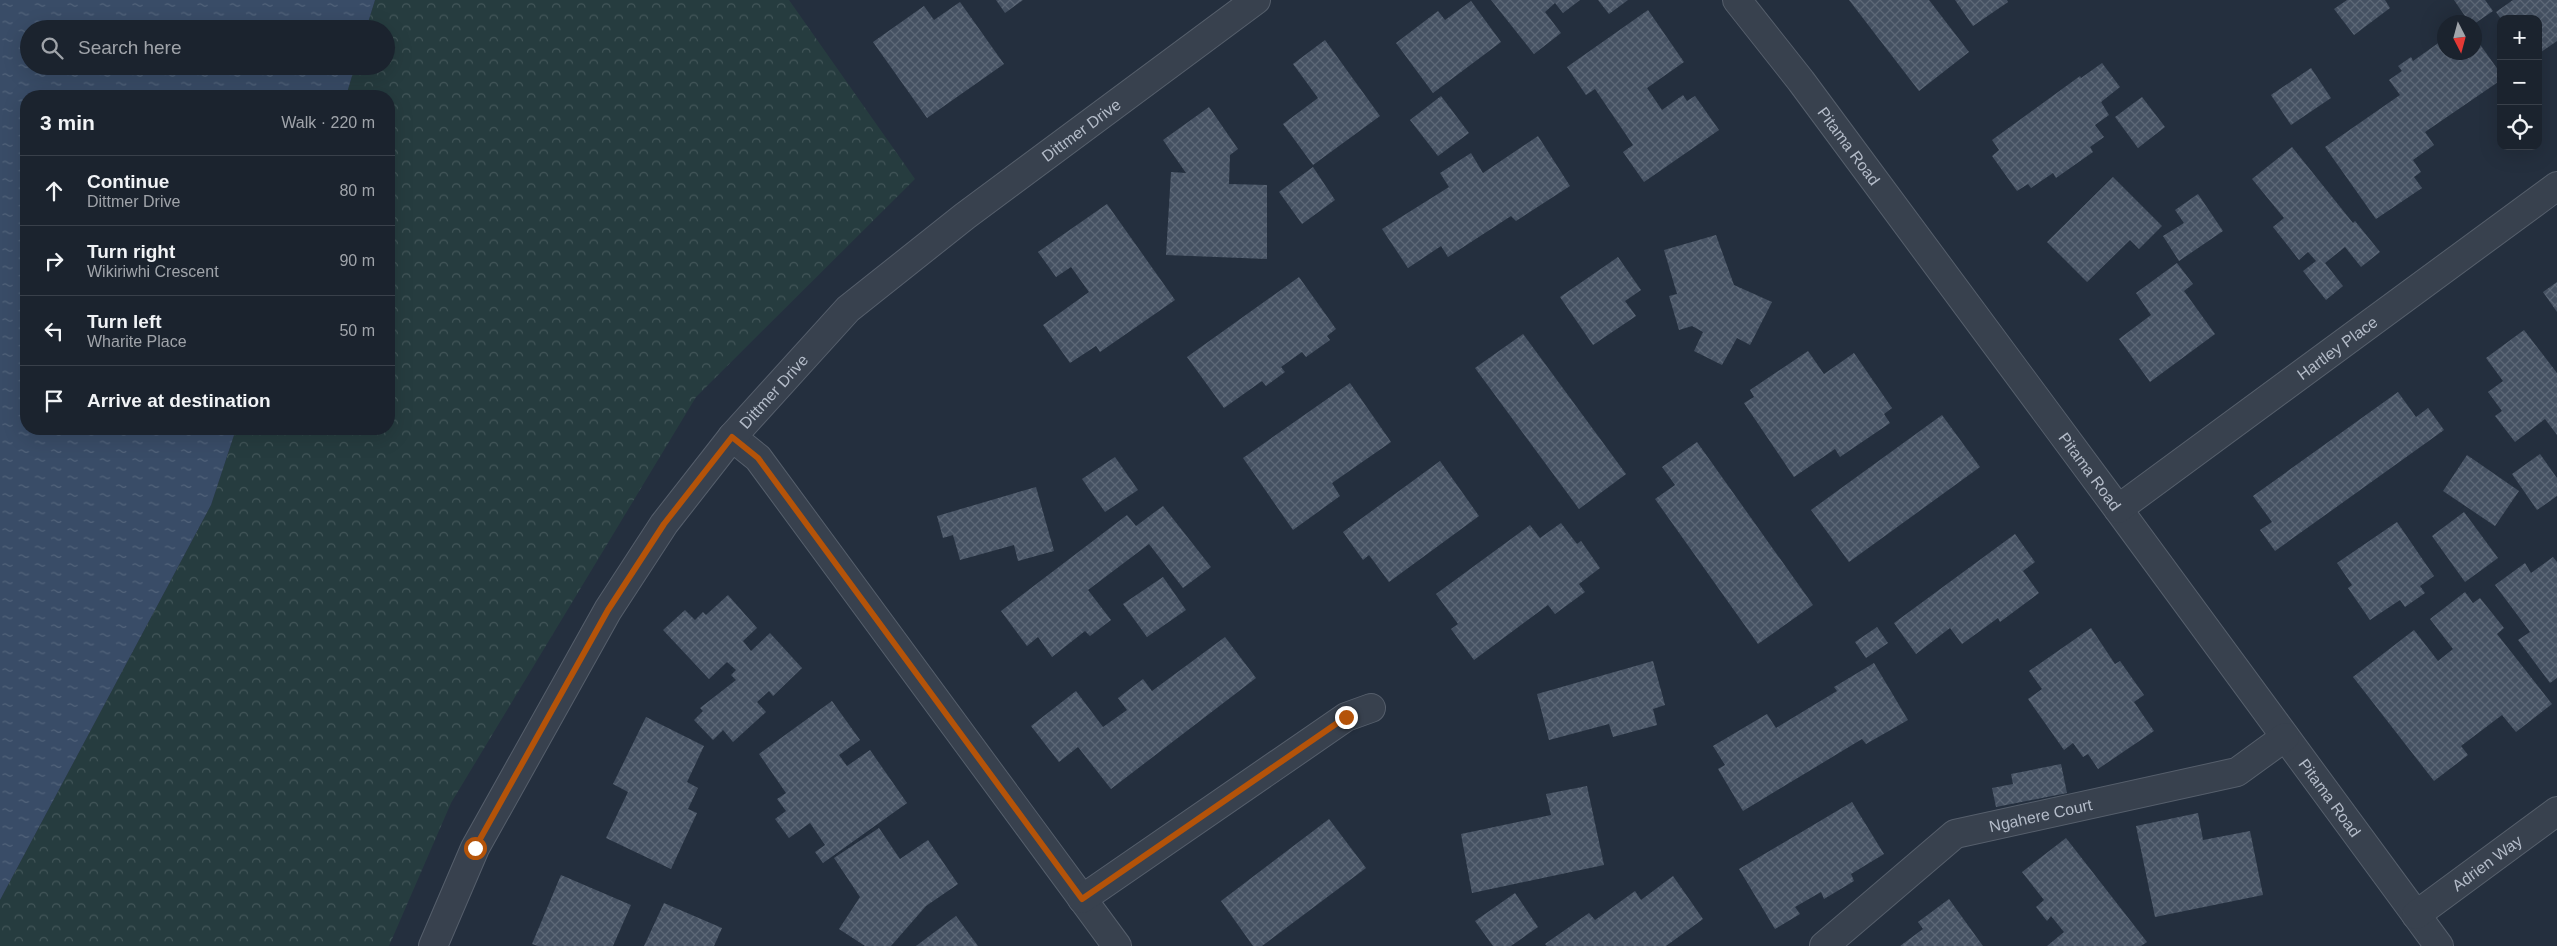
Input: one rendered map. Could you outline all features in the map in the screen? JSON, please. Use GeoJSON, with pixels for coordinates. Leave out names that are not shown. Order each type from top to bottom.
{"type":"FeatureCollection","features":[{"type":"Feature","properties":{"kind":"street","name":"Dittmer Drive"},"geometry":{"type":"LineString","coordinates":[[433,946],[475,848],[608,610],[664,524],[732,437],[848,309],[965,216],[1256,0]]}},
{"type":"Feature","properties":{"kind":"street","name":"Pitama Road"},"geometry":{"type":"LineString","coordinates":[[1737,0],[1801,81],[2439,946]]}},
{"type":"Feature","properties":{"kind":"street","name":"Hartley Place"},"geometry":{"type":"LineString","coordinates":[[2118,509],[2557,186]]}},
{"type":"Feature","properties":{"kind":"street"},"geometry":{"type":"LineString","coordinates":[[732,437],[758,458],[1117,946]]}},
{"type":"Feature","properties":{"kind":"street"},"geometry":{"type":"LineString","coordinates":[[1082,899],[1346,717],[1371,708]]}},
{"type":"Feature","properties":{"kind":"street","name":"Ngahere Court"},"geometry":{"type":"LineString","coordinates":[[1824,946],[1955,834],[2237,772],[2285,737]]}},
{"type":"Feature","properties":{"kind":"street","name":"Adrien Way"},"geometry":{"type":"LineString","coordinates":[[2416,915],[2557,811]]}},
{"type":"Feature","properties":{"kind":"green space"},"geometry":{"type":"Polygon","coordinates":[[[375,0],[789,0],[915,179],[696,397],[451,803],[389,946],[0,946],[0,900],[211,505],[234,435],[395,435],[395,90],[348,90],[352,75],[395,75],[395,20],[369,20],[375,0]]]}},
{"type":"Feature","properties":{"kind":"water"},"geometry":{"type":"Polygon","coordinates":[[[0,0],[375,0],[369,20],[20,20],[20,75],[352,75],[348,90],[20,90],[20,435],[234,435],[211,505],[0,900],[0,0]]]}},
{"type":"Feature","properties":{"kind":"building"},"geometry":{"type":"Polygon","coordinates":[[[996,0],[1023,0],[1005,13],[996,0]]]}},
{"type":"Feature","properties":{"kind":"building"},"geometry":{"type":"Polygon","coordinates":[[[1491,0],[1580,0],[1563,13],[1555,3],[1545,12],[1561,33],[1534,54],[1491,0]]]}},
{"type":"Feature","properties":{"kind":"building"},"geometry":{"type":"Polygon","coordinates":[[[1598,0],[1628,0],[1609,14],[1598,0]]]}},
{"type":"Feature","properties":{"kind":"building"},"geometry":{"type":"Polygon","coordinates":[[[1849,0],[1929,0],[1969,52],[1919,91],[1849,0]]]}},
{"type":"Feature","properties":{"kind":"building"},"geometry":{"type":"Polygon","coordinates":[[[1955,0],[2007,0],[2008,2],[1973,26],[1955,0]]]}},
{"type":"Feature","properties":{"kind":"building"},"geometry":{"type":"Polygon","coordinates":[[[2347,0],[2385,0],[2390,8],[2354,35],[2334,9],[2347,0]]]}},
{"type":"Feature","properties":{"kind":"building"},"geometry":{"type":"Polygon","coordinates":[[[2454,0],[2485,0],[2493,11],[2482,19],[2482,15],[2464,15],[2454,0]]]}},
{"type":"Feature","properties":{"kind":"building"},"geometry":{"type":"Polygon","coordinates":[[[2513,0],[2557,0],[2557,41],[2542,51],[2542,15],[2498,15],[2496,12],[2513,0]]]}},
{"type":"Feature","properties":{"kind":"building"},"geometry":{"type":"Polygon","coordinates":[[[1471,1],[1501,42],[1433,93],[1396,43],[1438,11],[1445,20],[1471,1]]]}},
{"type":"Feature","properties":{"kind":"building"},"geometry":{"type":"Polygon","coordinates":[[[960,2],[1004,64],[927,118],[873,42],[924,6],[934,20],[960,2]]]}},
{"type":"Feature","properties":{"kind":"building"},"geometry":{"type":"Polygon","coordinates":[[[1648,10],[1684,62],[1647,88],[1662,110],[1683,95],[1687,101],[1695,96],[1719,130],[1644,182],[1623,152],[1633,145],[1595,89],[1586,95],[1567,67],[1648,10]]]}},
{"type":"Feature","properties":{"kind":"building"},"geometry":{"type":"Polygon","coordinates":[[[1325,40],[1380,116],[1313,165],[1283,124],[1318,98],[1293,64],[1325,40]]]}},
{"type":"Feature","properties":{"kind":"building"},"geometry":{"type":"Polygon","coordinates":[[[2437,44],[2437,60],[2482,60],[2482,47],[2497,68],[2497,83],[2425,132],[2434,145],[2413,160],[2421,172],[2414,177],[2422,188],[2376,219],[2325,147],[2400,95],[2389,80],[2402,71],[2398,66],[2411,57],[2413,61],[2437,44]]]}},
{"type":"Feature","properties":{"kind":"building"},"geometry":{"type":"Polygon","coordinates":[[[2102,63],[2120,87],[2101,102],[2109,115],[2095,125],[2104,137],[2090,147],[2093,152],[2056,178],[2053,173],[2031,188],[2028,184],[2017,191],[1992,156],[1999,150],[1992,140],[2080,76],[2081,78],[2102,63]]]}},
{"type":"Feature","properties":{"kind":"building"},"geometry":{"type":"Polygon","coordinates":[[[2311,68],[2331,98],[2291,125],[2271,95],[2311,68]]]}},
{"type":"Feature","properties":{"kind":"building"},"geometry":{"type":"Polygon","coordinates":[[[1441,96],[1469,133],[1438,156],[1410,120],[1441,96]]]}},
{"type":"Feature","properties":{"kind":"building"},"geometry":{"type":"Polygon","coordinates":[[[2142,97],[2165,127],[2138,148],[2115,117],[2142,97]]]}},
{"type":"Feature","properties":{"kind":"building"},"geometry":{"type":"Polygon","coordinates":[[[1209,107],[1238,149],[1230,155],[1229,184],[1267,185],[1267,259],[1166,255],[1171,172],[1186,173],[1163,140],[1209,107]]]}},
{"type":"Feature","properties":{"kind":"building"},"geometry":{"type":"Polygon","coordinates":[[[1538,136],[1570,186],[1516,221],[1511,216],[1448,257],[1441,246],[1408,268],[1382,229],[1449,187],[1440,173],[1471,153],[1483,173],[1538,136]]]}},
{"type":"Feature","properties":{"kind":"building"},"geometry":{"type":"Polygon","coordinates":[[[2292,147],[2353,223],[2355,221],[2380,252],[2361,267],[2345,247],[2325,263],[2343,286],[2326,300],[2303,271],[2316,261],[2308,252],[2299,260],[2273,227],[2284,218],[2252,179],[2292,147]]]}},
{"type":"Feature","properties":{"kind":"building"},"geometry":{"type":"Polygon","coordinates":[[[1313,167],[1335,200],[1302,224],[1279,192],[1313,167]]]}},
{"type":"Feature","properties":{"kind":"building"},"geometry":{"type":"Polygon","coordinates":[[[2113,177],[2162,226],[2139,249],[2130,240],[2087,282],[2047,242],[2113,177]]]}},
{"type":"Feature","properties":{"kind":"building"},"geometry":{"type":"Polygon","coordinates":[[[2198,194],[2223,231],[2179,261],[2163,236],[2184,223],[2175,210],[2198,194]]]}},
{"type":"Feature","properties":{"kind":"building"},"geometry":{"type":"Polygon","coordinates":[[[1107,204],[1175,300],[1100,352],[1096,346],[1070,363],[1043,325],[1089,292],[1071,267],[1056,277],[1038,252],[1107,204]]]}},
{"type":"Feature","properties":{"kind":"building"},"geometry":{"type":"Polygon","coordinates":[[[1716,235],[1734,285],[1772,302],[1750,345],[1737,338],[1722,365],[1694,351],[1703,332],[1692,326],[1679,330],[1669,296],[1677,294],[1664,250],[1716,235]]]}},
{"type":"Feature","properties":{"kind":"building"},"geometry":{"type":"Polygon","coordinates":[[[1618,257],[1641,290],[1625,301],[1636,316],[1593,345],[1560,297],[1618,257]]]}},
{"type":"Feature","properties":{"kind":"building"},"geometry":{"type":"Polygon","coordinates":[[[2177,263],[2193,284],[2184,291],[2215,334],[2150,382],[2119,339],[2151,315],[2136,293],[2177,263]]]}},
{"type":"Feature","properties":{"kind":"building"},"geometry":{"type":"Polygon","coordinates":[[[1299,277],[1336,329],[1327,336],[1330,340],[1306,357],[1302,352],[1281,367],[1285,372],[1266,386],[1262,381],[1224,408],[1187,357],[1299,277]]]}},
{"type":"Feature","properties":{"kind":"building"},"geometry":{"type":"Polygon","coordinates":[[[2557,282],[2557,312],[2543,292],[2557,282]]]}},
{"type":"Feature","properties":{"kind":"building"},"geometry":{"type":"Polygon","coordinates":[[[2524,330],[2557,373],[2557,435],[2545,419],[2515,442],[2495,416],[2502,411],[2488,392],[2503,381],[2486,358],[2524,330]]]}},
{"type":"Feature","properties":{"kind":"building"},"geometry":{"type":"Polygon","coordinates":[[[1523,334],[1626,474],[1579,509],[1475,368],[1523,334]]]}},
{"type":"Feature","properties":{"kind":"building"},"geometry":{"type":"Polygon","coordinates":[[[1808,351],[1824,374],[1854,353],[1892,408],[1884,414],[1890,423],[1840,457],[1835,449],[1794,477],[1744,403],[1754,397],[1750,390],[1808,351]]]}},
{"type":"Feature","properties":{"kind":"building"},"geometry":{"type":"Polygon","coordinates":[[[1350,383],[1391,442],[1332,483],[1340,496],[1293,530],[1243,458],[1350,383]]]}},
{"type":"Feature","properties":{"kind":"building"},"geometry":{"type":"Polygon","coordinates":[[[2398,392],[2416,417],[2428,408],[2444,430],[2275,551],[2260,530],[2272,522],[2253,496],[2398,392]]]}},
{"type":"Feature","properties":{"kind":"building"},"geometry":{"type":"Polygon","coordinates":[[[1942,415],[1980,467],[1849,562],[1811,510],[1942,415]]]}},
{"type":"Feature","properties":{"kind":"building"},"geometry":{"type":"Polygon","coordinates":[[[1697,442],[1813,605],[1758,644],[1655,499],[1675,485],[1662,467],[1697,442]]]}},
{"type":"Feature","properties":{"kind":"building"},"geometry":{"type":"Polygon","coordinates":[[[2540,454],[2557,478],[2557,496],[2537,510],[2512,474],[2540,454]]]}},
{"type":"Feature","properties":{"kind":"building"},"geometry":{"type":"Polygon","coordinates":[[[2467,455],[2519,491],[2495,526],[2443,491],[2467,455]]]}},
{"type":"Feature","properties":{"kind":"building"},"geometry":{"type":"Polygon","coordinates":[[[1115,457],[1138,490],[1105,512],[1082,479],[1115,457]]]}},
{"type":"Feature","properties":{"kind":"building"},"geometry":{"type":"Polygon","coordinates":[[[1440,461],[1479,516],[1389,582],[1369,555],[1363,560],[1343,532],[1440,461]]]}},
{"type":"Feature","properties":{"kind":"building"},"geometry":{"type":"Polygon","coordinates":[[[1036,487],[1054,551],[1018,561],[1014,545],[960,560],[953,535],[943,538],[937,516],[1036,487]]]}},
{"type":"Feature","properties":{"kind":"building"},"geometry":{"type":"Polygon","coordinates":[[[1163,506],[1211,567],[1183,588],[1149,544],[1088,590],[1111,620],[1090,636],[1085,631],[1052,657],[1038,637],[1027,646],[1001,611],[1127,515],[1136,526],[1163,506]]]}},
{"type":"Feature","properties":{"kind":"building"},"geometry":{"type":"Polygon","coordinates":[[[2464,512],[2498,558],[2465,582],[2432,536],[2464,512]]]}},
{"type":"Feature","properties":{"kind":"building"},"geometry":{"type":"Polygon","coordinates":[[[2397,522],[2434,576],[2420,586],[2425,593],[2405,607],[2400,600],[2370,620],[2348,588],[2352,585],[2337,563],[2397,522]]]}},
{"type":"Feature","properties":{"kind":"building"},"geometry":{"type":"Polygon","coordinates":[[[1561,523],[1577,544],[1581,541],[1600,568],[1579,584],[1585,592],[1555,614],[1548,605],[1474,660],[1451,629],[1458,624],[1436,594],[1530,525],[1540,538],[1561,523]]]}},
{"type":"Feature","properties":{"kind":"building"},"geometry":{"type":"Polygon","coordinates":[[[2015,534],[2035,562],[2023,571],[2039,593],[2000,622],[1998,618],[1962,644],[1950,628],[1916,654],[1894,623],[2015,534]]]}},
{"type":"Feature","properties":{"kind":"building"},"geometry":{"type":"Polygon","coordinates":[[[2553,557],[2557,562],[2557,678],[2550,683],[2518,640],[2530,632],[2495,585],[2525,563],[2531,573],[2553,557]]]}},
{"type":"Feature","properties":{"kind":"building"},"geometry":{"type":"Polygon","coordinates":[[[1163,577],[1186,610],[1147,637],[1123,604],[1163,577]]]}},
{"type":"Feature","properties":{"kind":"building"},"geometry":{"type":"Polygon","coordinates":[[[2465,592],[2473,603],[2480,598],[2504,628],[2497,634],[2552,704],[2516,732],[2502,715],[2461,746],[2468,755],[2434,781],[2353,677],[2414,630],[2438,661],[2453,649],[2430,619],[2465,592]]]}},
{"type":"Feature","properties":{"kind":"building"},"geometry":{"type":"Polygon","coordinates":[[[728,595],[757,628],[743,641],[751,651],[770,633],[802,668],[773,696],[769,691],[757,702],[766,712],[733,742],[723,730],[713,740],[694,720],[703,711],[700,708],[736,680],[731,675],[736,670],[727,662],[709,679],[663,630],[685,610],[695,620],[703,612],[706,615],[728,595]]]}},
{"type":"Feature","properties":{"kind":"building"},"geometry":{"type":"Polygon","coordinates":[[[1877,627],[1888,643],[1866,658],[1855,642],[1877,627]]]}},
{"type":"Feature","properties":{"kind":"building"},"geometry":{"type":"Polygon","coordinates":[[[2091,628],[2115,664],[2120,661],[2144,695],[2134,702],[2154,731],[2098,769],[2088,754],[2083,757],[2073,743],[2064,750],[2028,699],[2042,689],[2029,671],[2091,628]]]}},
{"type":"Feature","properties":{"kind":"building"},"geometry":{"type":"Polygon","coordinates":[[[1225,637],[1256,678],[1111,789],[1078,747],[1059,762],[1031,726],[1076,691],[1103,727],[1127,710],[1118,698],[1143,679],[1152,691],[1225,637]]]}},
{"type":"Feature","properties":{"kind":"building"},"geometry":{"type":"Polygon","coordinates":[[[1653,661],[1665,705],[1653,709],[1657,725],[1613,737],[1609,724],[1549,740],[1537,694],[1653,661]]]}},
{"type":"Feature","properties":{"kind":"building"},"geometry":{"type":"Polygon","coordinates":[[[1874,663],[1908,720],[1866,744],[1862,739],[1743,811],[1718,769],[1725,765],[1713,746],[1767,714],[1776,728],[1837,691],[1834,687],[1874,663]]]}},
{"type":"Feature","properties":{"kind":"building"},"geometry":{"type":"Polygon","coordinates":[[[832,701],[860,740],[839,755],[847,766],[870,750],[907,803],[823,863],[815,852],[825,845],[810,823],[789,838],[775,819],[786,811],[777,799],[786,793],[759,754],[832,701]]]}},
{"type":"Feature","properties":{"kind":"building"},"geometry":{"type":"Polygon","coordinates":[[[646,717],[704,746],[687,782],[698,788],[688,809],[697,813],[671,869],[606,838],[628,792],[613,784],[646,717]]]}},
{"type":"Feature","properties":{"kind":"building"},"geometry":{"type":"Polygon","coordinates":[[[2061,764],[2067,793],[1996,807],[1992,788],[2013,784],[2011,774],[2061,764]]]}},
{"type":"Feature","properties":{"kind":"building"},"geometry":{"type":"Polygon","coordinates":[[[1587,786],[1604,865],[1472,893],[1461,834],[1551,815],[1546,794],[1587,786]]]}},
{"type":"Feature","properties":{"kind":"building"},"geometry":{"type":"Polygon","coordinates":[[[1852,802],[1884,854],[1851,874],[1854,881],[1824,899],[1821,892],[1795,907],[1800,914],[1775,929],[1739,869],[1852,802]]]}},
{"type":"Feature","properties":{"kind":"building"},"geometry":{"type":"Polygon","coordinates":[[[2198,813],[2203,840],[2250,831],[2263,895],[2155,917],[2136,826],[2198,813]]]}},
{"type":"Feature","properties":{"kind":"building"},"geometry":{"type":"Polygon","coordinates":[[[1329,819],[1366,868],[1262,946],[1253,946],[1221,901],[1329,819]]]}},
{"type":"Feature","properties":{"kind":"building"},"geometry":{"type":"Polygon","coordinates":[[[879,828],[900,859],[928,840],[958,884],[926,906],[891,946],[865,946],[839,929],[860,897],[834,858],[879,828]]]}},
{"type":"Feature","properties":{"kind":"building"},"geometry":{"type":"Polygon","coordinates":[[[2066,838],[2147,942],[2141,946],[2047,946],[2064,932],[2051,916],[2047,921],[2036,907],[2044,900],[2022,872],[2066,838]]]}},
{"type":"Feature","properties":{"kind":"building"},"geometry":{"type":"Polygon","coordinates":[[[561,875],[631,905],[613,946],[538,946],[532,944],[561,875]]]}},
{"type":"Feature","properties":{"kind":"building"},"geometry":{"type":"Polygon","coordinates":[[[1673,876],[1703,919],[1666,946],[1547,946],[1545,944],[1589,913],[1595,920],[1635,891],[1641,900],[1673,876]]]}},
{"type":"Feature","properties":{"kind":"building"},"geometry":{"type":"Polygon","coordinates":[[[1515,893],[1538,927],[1511,946],[1493,946],[1475,921],[1515,893]]]}},
{"type":"Feature","properties":{"kind":"building"},"geometry":{"type":"Polygon","coordinates":[[[1949,899],[1983,946],[1900,946],[1923,929],[1918,922],[1949,899]]]}},
{"type":"Feature","properties":{"kind":"building"},"geometry":{"type":"Polygon","coordinates":[[[664,903],[722,928],[714,946],[644,946],[664,903]]]}},
{"type":"Feature","properties":{"kind":"building"},"geometry":{"type":"Polygon","coordinates":[[[956,916],[978,946],[916,946],[956,916]]]}},
{"type":"Feature","properties":{"kind":"route"},"geometry":{"type":"LineString","coordinates":[[475,848],[608,610],[664,524],[732,437],[758,458],[1082,899],[1346,717]]}}]}
